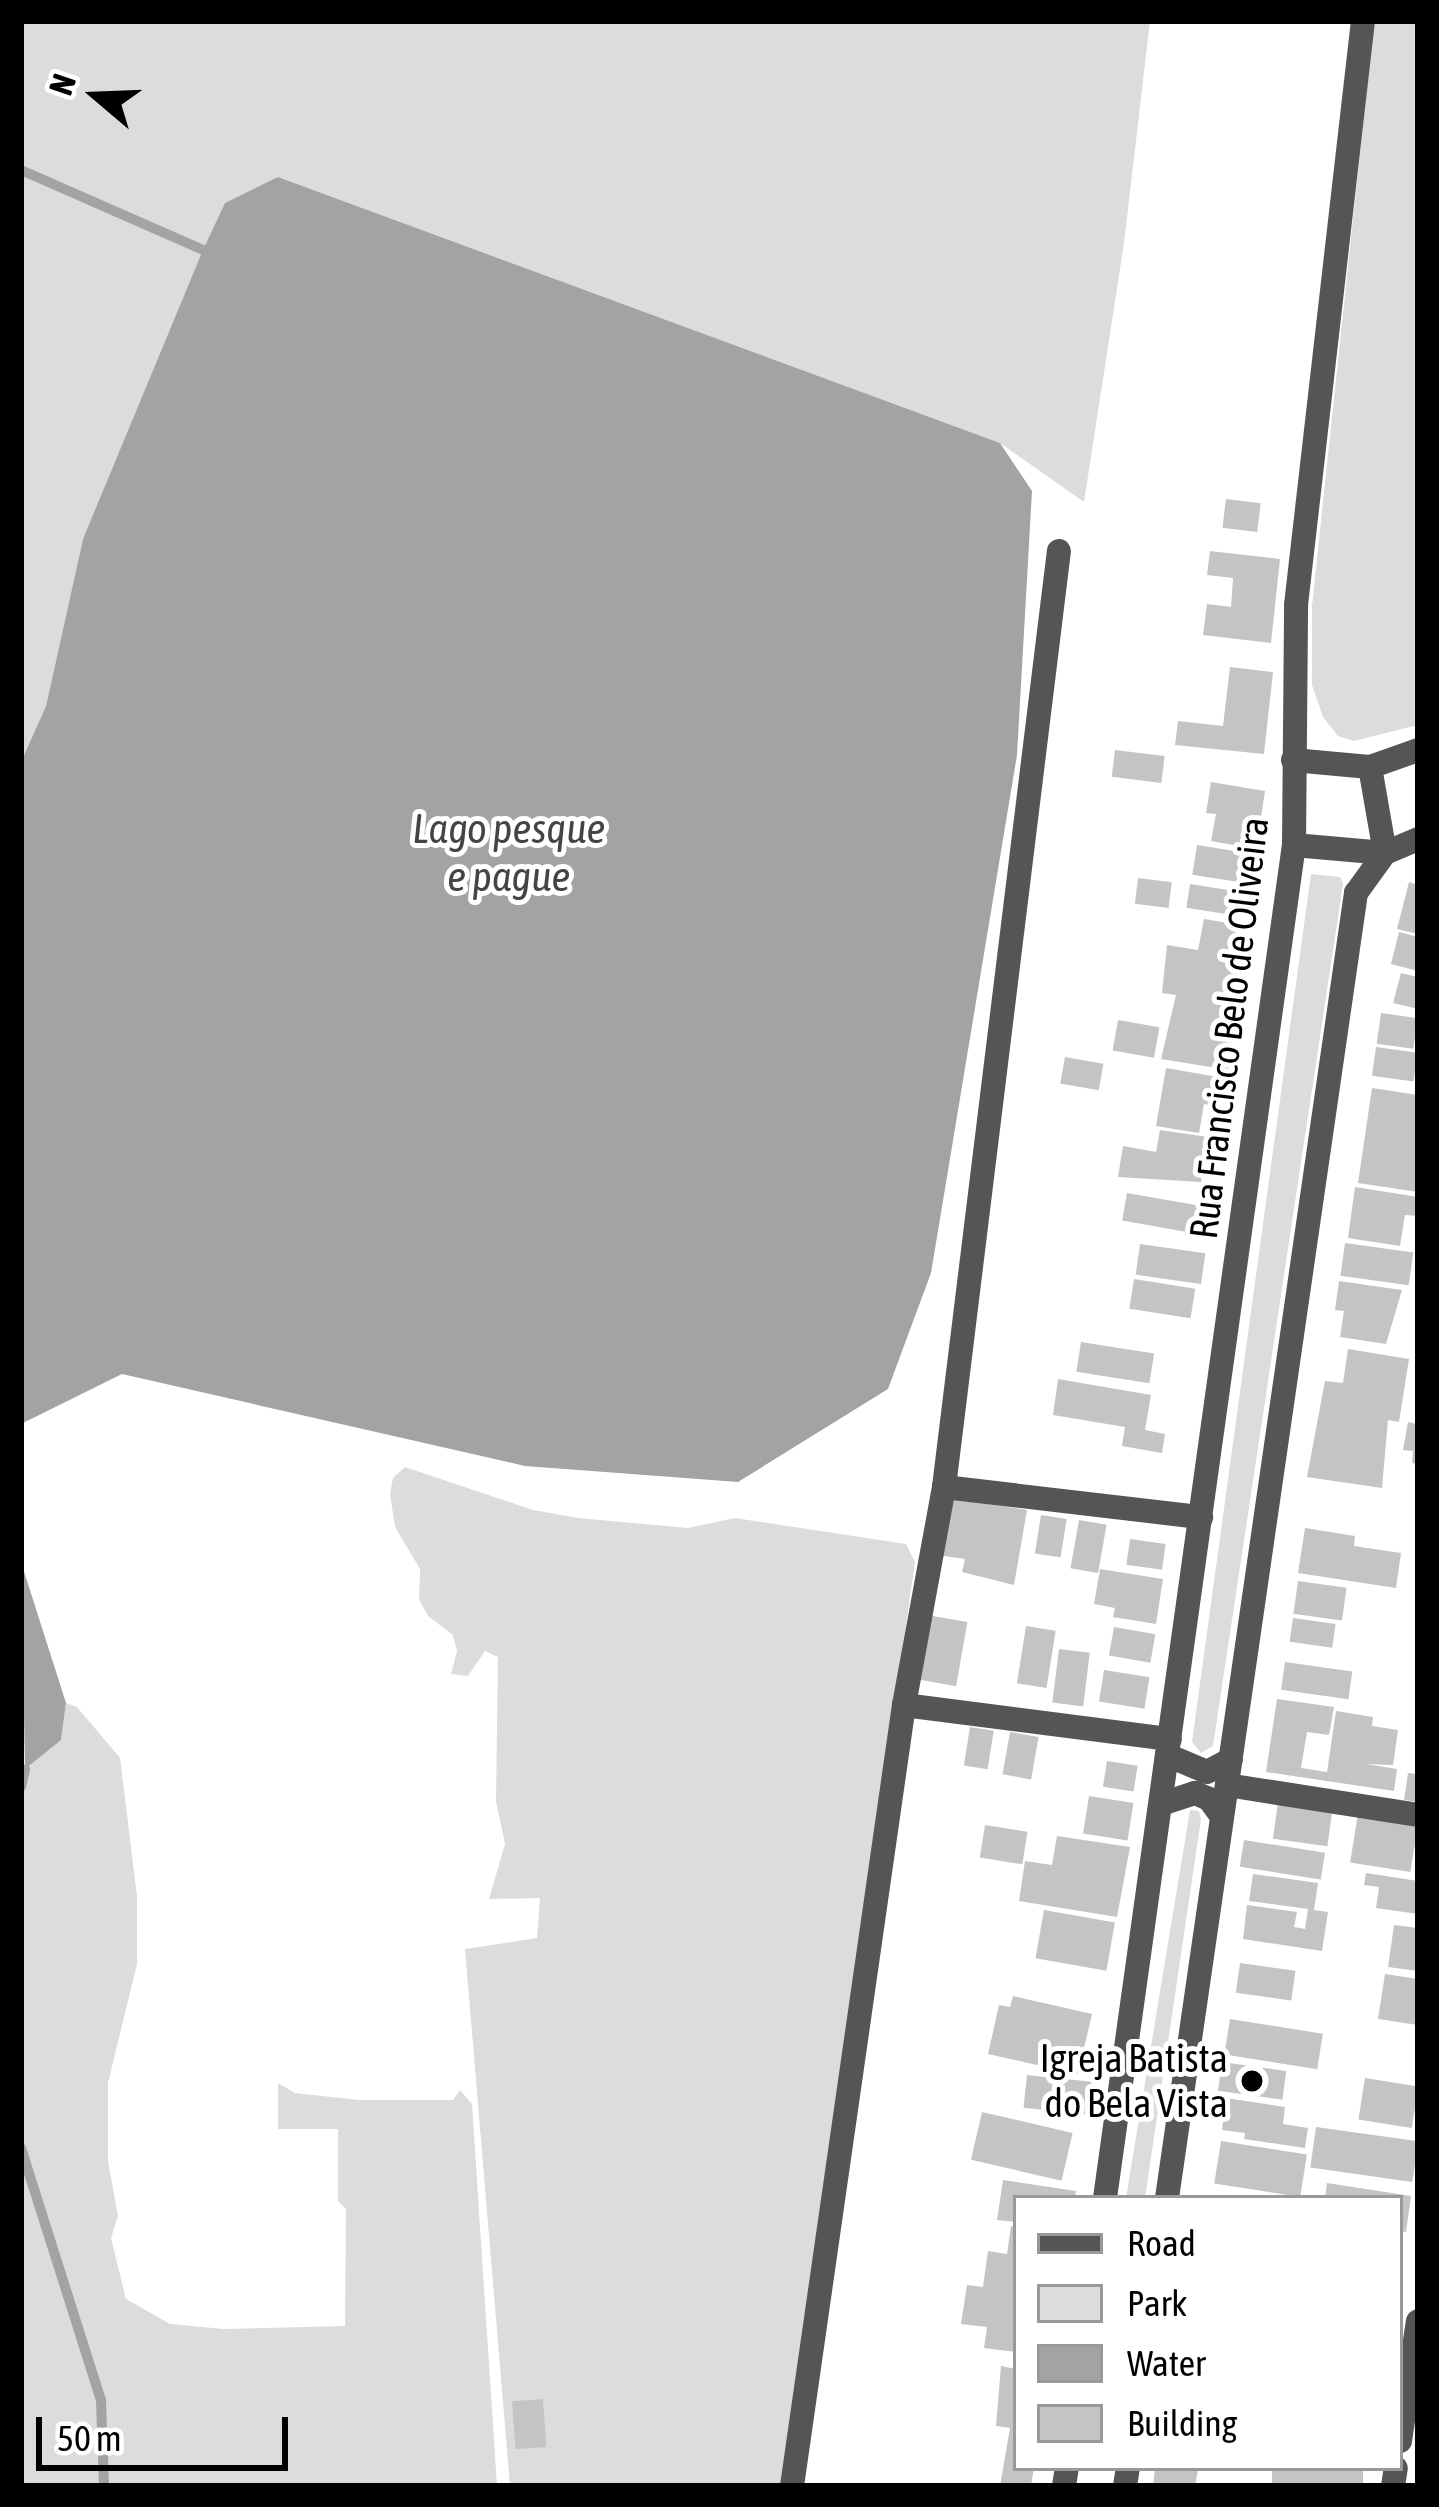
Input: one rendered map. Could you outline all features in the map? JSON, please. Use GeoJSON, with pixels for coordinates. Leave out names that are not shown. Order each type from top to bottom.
{"type":"FeatureCollection","features":[{"type":"Feature","properties":{"kind":"street","name":"Rua Francisco Belo de Oliveira"},"geometry":{"type":"LineString","coordinates":[[1105,2195],[1294,845],[1296,605],[1363,21]]}},
{"type":"Feature","properties":{"kind":"street"},"geometry":{"type":"LineString","coordinates":[[792,2486],[904,1705],[944,1487],[1059,551]]}},
{"type":"Feature","properties":{"kind":"street"},"geometry":{"type":"LineString","coordinates":[[1293,760],[1370,767],[1418,750]]}},
{"type":"Feature","properties":{"kind":"street"},"geometry":{"type":"LineString","coordinates":[[1167,2195],[1356,892],[1385,853],[1370,767]]}},
{"type":"Feature","properties":{"kind":"street"},"geometry":{"type":"LineString","coordinates":[[1294,845],[1385,853],[1418,839]]}},
{"type":"Feature","properties":{"kind":"street"},"geometry":{"type":"LineString","coordinates":[[944,1487],[1201,1517]]}},
{"type":"Feature","properties":{"kind":"street"},"geometry":{"type":"LineString","coordinates":[[904,1705],[1168,1747],[1207,1772],[1231,1759]]}},
{"type":"Feature","properties":{"kind":"street"},"geometry":{"type":"LineString","coordinates":[[1227,1785],[1418,1815]]}},
{"type":"Feature","properties":{"kind":"street"},"geometry":{"type":"LineString","coordinates":[[1160,1804],[1195,1792],[1209,1799],[1222,1817]]}},
{"type":"Feature","properties":{"kind":"street"},"geometry":{"type":"LineString","coordinates":[[1403,2425],[1418,2321]]}},
{"type":"Feature","properties":{"kind":"green space"},"geometry":{"type":"Polygon","coordinates":[[[21,21],[1150,21],[1124,243],[1084,502],[1000,443],[278,177],[83,539],[46,706],[21,762],[21,21]]]}},
{"type":"Feature","properties":{"kind":"green space"},"geometry":{"type":"Polygon","coordinates":[[[1374,21],[1418,21],[1418,725],[1354,741],[1338,736],[1323,717],[1312,685],[1312,606],[1374,21]]]}},
{"type":"Feature","properties":{"kind":"green space"},"geometry":{"type":"Polygon","coordinates":[[[1311,874],[1340,877],[1343,884],[1213,1746],[1201,1753],[1192,1742],[1311,874]]]}},
{"type":"Feature","properties":{"kind":"green space"},"geometry":{"type":"Polygon","coordinates":[[[405,1467],[533,1510],[688,1528],[735,1518],[906,1544],[915,1562],[804,2339],[803,2486],[510,2486],[465,1949],[537,1938],[540,1898],[489,1899],[505,1844],[496,1801],[498,1657],[485,1651],[468,1676],[451,1674],[457,1651],[453,1635],[428,1616],[419,1599],[420,1569],[395,1527],[390,1494],[393,1478],[405,1467]]]}},
{"type":"Feature","properties":{"kind":"green space"},"geometry":{"type":"Polygon","coordinates":[[[66,1703],[77,1707],[120,1758],[137,1896],[137,1964],[108,2083],[108,2161],[118,2216],[111,2238],[126,2299],[170,2324],[224,2329],[345,2326],[346,2209],[338,2201],[338,2129],[278,2129],[278,2083],[295,2093],[359,2100],[453,2100],[460,2090],[472,2104],[497,2486],[21,2486],[21,1768],[61,1740],[66,1703]]]}},
{"type":"Feature","properties":{"kind":"green space"},"geometry":{"type":"Polygon","coordinates":[[[1190,1810],[1199,1811],[1145,2195],[1126,2195],[1190,1810]]]}},
{"type":"Feature","properties":{"kind":"water","name":"Lago pesque e pague"},"geometry":{"type":"Polygon","coordinates":[[[278,177],[1000,443],[1032,491],[1017,755],[931,1273],[888,1389],[738,1482],[525,1466],[122,1374],[23,1423],[21,1456],[21,762],[46,706],[83,539],[203,250],[225,203],[278,177]]]}},
{"type":"Feature","properties":{"kind":"water"},"geometry":{"type":"Polygon","coordinates":[[[21,1562],[66,1703],[61,1740],[25,1769],[21,1562]]]}},
{"type":"Feature","properties":{"kind":"building"},"geometry":{"type":"Polygon","coordinates":[[[1226,499],[1261,503],[1257,532],[1222,528],[1226,499]]]}},
{"type":"Feature","properties":{"kind":"building"},"geometry":{"type":"Polygon","coordinates":[[[1210,551],[1280,559],[1271,643],[1203,635],[1207,604],[1231,607],[1233,578],[1207,575],[1210,551]]]}},
{"type":"Feature","properties":{"kind":"building"},"geometry":{"type":"Polygon","coordinates":[[[1230,667],[1273,672],[1264,754],[1175,745],[1178,721],[1223,726],[1230,667]]]}},
{"type":"Feature","properties":{"kind":"building"},"geometry":{"type":"Polygon","coordinates":[[[1115,750],[1165,756],[1161,783],[1112,777],[1115,750]]]}},
{"type":"Feature","properties":{"kind":"building"},"geometry":{"type":"Polygon","coordinates":[[[1211,782],[1265,791],[1256,849],[1211,841],[1216,814],[1206,813],[1211,782]]]}},
{"type":"Feature","properties":{"kind":"building"},"geometry":{"type":"Polygon","coordinates":[[[1197,845],[1253,854],[1249,884],[1192,875],[1197,845]]]}},
{"type":"Feature","properties":{"kind":"building"},"geometry":{"type":"Polygon","coordinates":[[[1138,878],[1172,882],[1169,908],[1135,904],[1138,878]]]}},
{"type":"Feature","properties":{"kind":"building"},"geometry":{"type":"Polygon","coordinates":[[[1409,882],[1418,885],[1418,934],[1397,929],[1409,882]]]}},
{"type":"Feature","properties":{"kind":"building"},"geometry":{"type":"Polygon","coordinates":[[[1190,884],[1250,894],[1246,917],[1186,908],[1190,884]]]}},
{"type":"Feature","properties":{"kind":"building"},"geometry":{"type":"Polygon","coordinates":[[[1204,919],[1247,926],[1229,1070],[1161,1059],[1176,995],[1162,993],[1167,945],[1198,950],[1204,919]]]}},
{"type":"Feature","properties":{"kind":"building"},"geometry":{"type":"Polygon","coordinates":[[[1399,932],[1418,937],[1418,971],[1391,964],[1399,932]]]}},
{"type":"Feature","properties":{"kind":"building"},"geometry":{"type":"Polygon","coordinates":[[[1401,973],[1418,977],[1418,1009],[1393,1003],[1401,973]]]}},
{"type":"Feature","properties":{"kind":"building"},"geometry":{"type":"Polygon","coordinates":[[[1381,1013],[1418,1018],[1413,1049],[1377,1044],[1381,1013]]]}},
{"type":"Feature","properties":{"kind":"building"},"geometry":{"type":"Polygon","coordinates":[[[1118,1020],[1159,1027],[1154,1058],[1113,1051],[1118,1020]]]}},
{"type":"Feature","properties":{"kind":"building"},"geometry":{"type":"Polygon","coordinates":[[[1376,1047],[1418,1053],[1414,1082],[1372,1076],[1376,1047]]]}},
{"type":"Feature","properties":{"kind":"building"},"geometry":{"type":"Polygon","coordinates":[[[1065,1057],[1103,1064],[1099,1090],[1060,1084],[1065,1057]]]}},
{"type":"Feature","properties":{"kind":"building"},"geometry":{"type":"Polygon","coordinates":[[[1166,1068],[1218,1077],[1213,1106],[1204,1104],[1199,1133],[1156,1126],[1166,1068]]]}},
{"type":"Feature","properties":{"kind":"building"},"geometry":{"type":"Polygon","coordinates":[[[1372,1088],[1418,1095],[1418,1192],[1358,1183],[1372,1088]]]}},
{"type":"Feature","properties":{"kind":"building"},"geometry":{"type":"Polygon","coordinates":[[[1160,1130],[1208,1137],[1201,1182],[1118,1177],[1123,1146],[1156,1152],[1160,1130]]]}},
{"type":"Feature","properties":{"kind":"building"},"geometry":{"type":"Polygon","coordinates":[[[1355,1187],[1418,1197],[1418,1216],[1405,1215],[1400,1246],[1348,1238],[1355,1187]]]}},
{"type":"Feature","properties":{"kind":"building"},"geometry":{"type":"Polygon","coordinates":[[[1127,1193],[1203,1206],[1198,1234],[1122,1221],[1127,1193]]]}},
{"type":"Feature","properties":{"kind":"building"},"geometry":{"type":"Polygon","coordinates":[[[1345,1243],[1413,1253],[1409,1285],[1340,1276],[1345,1243]]]}},
{"type":"Feature","properties":{"kind":"building"},"geometry":{"type":"Polygon","coordinates":[[[1140,1244],[1205,1253],[1201,1284],[1136,1275],[1140,1244]]]}},
{"type":"Feature","properties":{"kind":"building"},"geometry":{"type":"Polygon","coordinates":[[[1134,1279],[1195,1289],[1191,1318],[1129,1309],[1134,1279]]]}},
{"type":"Feature","properties":{"kind":"building"},"geometry":{"type":"Polygon","coordinates":[[[1339,1281],[1402,1290],[1386,1344],[1340,1337],[1344,1311],[1335,1310],[1339,1281]]]}},
{"type":"Feature","properties":{"kind":"building"},"geometry":{"type":"Polygon","coordinates":[[[1081,1342],[1154,1354],[1149,1383],[1076,1372],[1081,1342]]]}},
{"type":"Feature","properties":{"kind":"building"},"geometry":{"type":"Polygon","coordinates":[[[1348,1349],[1409,1359],[1399,1422],[1388,1420],[1382,1488],[1307,1477],[1325,1381],[1343,1383],[1348,1349]]]}},
{"type":"Feature","properties":{"kind":"building"},"geometry":{"type":"Polygon","coordinates":[[[1058,1379],[1151,1395],[1145,1430],[1165,1434],[1162,1453],[1122,1446],[1125,1427],[1053,1415],[1058,1379]]]}},
{"type":"Feature","properties":{"kind":"building"},"geometry":{"type":"Polygon","coordinates":[[[1408,1422],[1418,1424],[1418,1464],[1412,1463],[1413,1451],[1403,1450],[1408,1422]]]}},
{"type":"Feature","properties":{"kind":"building"},"geometry":{"type":"Polygon","coordinates":[[[946,1497],[1027,1510],[1014,1585],[962,1572],[965,1559],[937,1555],[946,1497]]]}},
{"type":"Feature","properties":{"kind":"building"},"geometry":{"type":"Polygon","coordinates":[[[1041,1515],[1067,1519],[1061,1558],[1035,1554],[1041,1515]]]}},
{"type":"Feature","properties":{"kind":"building"},"geometry":{"type":"Polygon","coordinates":[[[1079,1520],[1107,1525],[1098,1573],[1070,1568],[1079,1520]]]}},
{"type":"Feature","properties":{"kind":"building"},"geometry":{"type":"Polygon","coordinates":[[[1305,1528],[1355,1536],[1354,1546],[1401,1553],[1396,1588],[1298,1573],[1305,1528]]]}},
{"type":"Feature","properties":{"kind":"building"},"geometry":{"type":"Polygon","coordinates":[[[1130,1539],[1166,1544],[1162,1570],[1126,1565],[1130,1539]]]}},
{"type":"Feature","properties":{"kind":"building"},"geometry":{"type":"Polygon","coordinates":[[[1100,1569],[1163,1579],[1156,1624],[1113,1617],[1115,1608],[1094,1604],[1100,1569]]]}},
{"type":"Feature","properties":{"kind":"building"},"geometry":{"type":"Polygon","coordinates":[[[1298,1581],[1347,1588],[1342,1620],[1293,1614],[1298,1581]]]}},
{"type":"Feature","properties":{"kind":"building"},"geometry":{"type":"Polygon","coordinates":[[[927,1615],[967,1622],[956,1686],[916,1679],[927,1615]]]}},
{"type":"Feature","properties":{"kind":"building"},"geometry":{"type":"Polygon","coordinates":[[[1293,1618],[1336,1624],[1332,1648],[1290,1642],[1293,1618]]]}},
{"type":"Feature","properties":{"kind":"building"},"geometry":{"type":"Polygon","coordinates":[[[1026,1626],[1056,1631],[1047,1688],[1017,1683],[1026,1626]]]}},
{"type":"Feature","properties":{"kind":"building"},"geometry":{"type":"Polygon","coordinates":[[[1114,1627],[1155,1634],[1150,1663],[1109,1656],[1114,1627]]]}},
{"type":"Feature","properties":{"kind":"building"},"geometry":{"type":"Polygon","coordinates":[[[1059,1649],[1090,1653],[1083,1706],[1052,1703],[1059,1649]]]}},
{"type":"Feature","properties":{"kind":"building"},"geometry":{"type":"Polygon","coordinates":[[[1285,1662],[1352,1671],[1348,1699],[1281,1690],[1285,1662]]]}},
{"type":"Feature","properties":{"kind":"building"},"geometry":{"type":"Polygon","coordinates":[[[1104,1670],[1149,1677],[1144,1709],[1099,1702],[1104,1670]]]}},
{"type":"Feature","properties":{"kind":"building"},"geometry":{"type":"Polygon","coordinates":[[[1277,1699],[1334,1707],[1329,1735],[1307,1732],[1301,1768],[1327,1772],[1336,1711],[1373,1717],[1372,1726],[1398,1730],[1393,1765],[1366,1764],[1397,1769],[1394,1791],[1266,1772],[1277,1699]]]}},
{"type":"Feature","properties":{"kind":"building"},"geometry":{"type":"Polygon","coordinates":[[[970,1727],[994,1731],[988,1769],[964,1766],[970,1727]]]}},
{"type":"Feature","properties":{"kind":"building"},"geometry":{"type":"Polygon","coordinates":[[[1010,1732],[1039,1737],[1031,1779],[1003,1774],[1010,1732]]]}},
{"type":"Feature","properties":{"kind":"building"},"geometry":{"type":"Polygon","coordinates":[[[1107,1761],[1138,1766],[1134,1792],[1103,1787],[1107,1761]]]}},
{"type":"Feature","properties":{"kind":"building"},"geometry":{"type":"Polygon","coordinates":[[[1408,1773],[1418,1774],[1418,1802],[1404,1800],[1408,1773]]]}},
{"type":"Feature","properties":{"kind":"building"},"geometry":{"type":"Polygon","coordinates":[[[1089,1796],[1133,1803],[1128,1841],[1083,1834],[1089,1796]]]}},
{"type":"Feature","properties":{"kind":"building"},"geometry":{"type":"Polygon","coordinates":[[[1278,1802],[1332,1810],[1327,1846],[1273,1839],[1278,1802]]]}},
{"type":"Feature","properties":{"kind":"building"},"geometry":{"type":"Polygon","coordinates":[[[1358,1813],[1418,1823],[1410,1872],[1350,1862],[1358,1813]]]}},
{"type":"Feature","properties":{"kind":"building"},"geometry":{"type":"Polygon","coordinates":[[[985,1825],[1027,1832],[1022,1864],[980,1858],[985,1825]]]}},
{"type":"Feature","properties":{"kind":"building"},"geometry":{"type":"Polygon","coordinates":[[[1057,1836],[1130,1847],[1117,1917],[1019,1901],[1025,1861],[1052,1865],[1057,1836]]]}},
{"type":"Feature","properties":{"kind":"building"},"geometry":{"type":"Polygon","coordinates":[[[1244,1840],[1325,1853],[1321,1879],[1240,1867],[1244,1840]]]}},
{"type":"Feature","properties":{"kind":"building"},"geometry":{"type":"Polygon","coordinates":[[[1366,1873],[1418,1881],[1418,1914],[1376,1908],[1379,1887],[1364,1885],[1366,1873]]]}},
{"type":"Feature","properties":{"kind":"building"},"geometry":{"type":"Polygon","coordinates":[[[1253,1874],[1318,1883],[1314,1910],[1328,1912],[1322,1951],[1243,1939],[1247,1905],[1297,1912],[1294,1927],[1305,1929],[1308,1909],[1249,1901],[1253,1874]]]}},
{"type":"Feature","properties":{"kind":"building"},"geometry":{"type":"Polygon","coordinates":[[[1044,1910],[1115,1923],[1106,1971],[1035,1958],[1044,1910]]]}},
{"type":"Feature","properties":{"kind":"building"},"geometry":{"type":"Polygon","coordinates":[[[1394,1925],[1418,1928],[1418,1971],[1388,1967],[1394,1925]]]}},
{"type":"Feature","properties":{"kind":"building"},"geometry":{"type":"Polygon","coordinates":[[[1240,1963],[1295,1971],[1291,2001],[1236,1993],[1240,1963]]]}},
{"type":"Feature","properties":{"kind":"building"},"geometry":{"type":"Polygon","coordinates":[[[1385,1974],[1418,1979],[1418,2025],[1378,2019],[1385,1974]]]}},
{"type":"Feature","properties":{"kind":"building"},"geometry":{"type":"Polygon","coordinates":[[[1013,1996],[1092,2014],[1078,2074],[988,2054],[999,2005],[1010,2007],[1013,1996]]]}},
{"type":"Feature","properties":{"kind":"building"},"geometry":{"type":"Polygon","coordinates":[[[1230,2019],[1323,2034],[1317,2069],[1224,2055],[1230,2019]]]}},
{"type":"Feature","properties":{"kind":"building","name":"Igreja Batista do Bela Vista"},"geometry":{"type":"Polygon","coordinates":[[[1222,2062],[1286,2071],[1282,2100],[1218,2091],[1222,2062]]]}},
{"type":"Feature","properties":{"kind":"building"},"geometry":{"type":"Polygon","coordinates":[[[1027,2075],[1092,2082],[1088,2115],[1024,2108],[1027,2075]]]}},
{"type":"Feature","properties":{"kind":"building"},"geometry":{"type":"Polygon","coordinates":[[[1365,2078],[1418,2086],[1412,2128],[1358,2119],[1365,2078]]]}},
{"type":"Feature","properties":{"kind":"building"},"geometry":{"type":"Polygon","coordinates":[[[1226,2098],[1285,2107],[1283,2124],[1308,2128],[1305,2148],[1244,2139],[1245,2133],[1222,2130],[1226,2098]]]}},
{"type":"Feature","properties":{"kind":"building"},"geometry":{"type":"Polygon","coordinates":[[[982,2112],[1073,2133],[1062,2181],[971,2160],[982,2112]]]}},
{"type":"Feature","properties":{"kind":"building"},"geometry":{"type":"Polygon","coordinates":[[[1316,2127],[1418,2141],[1412,2182],[1310,2168],[1316,2127]]]}},
{"type":"Feature","properties":{"kind":"building"},"geometry":{"type":"Polygon","coordinates":[[[1221,2141],[1307,2155],[1301,2195],[1214,2183],[1221,2141]]]}},
{"type":"Feature","properties":{"kind":"building"},"geometry":{"type":"Polygon","coordinates":[[[1003,2180],[1076,2191],[1075,2195],[1013,2195],[1013,2222],[997,2220],[1003,2180]]]}},
{"type":"Feature","properties":{"kind":"building"},"geometry":{"type":"Polygon","coordinates":[[[1327,2183],[1411,2196],[1406,2232],[1403,2195],[1325,2195],[1327,2183]]]}},
{"type":"Feature","properties":{"kind":"building"},"geometry":{"type":"Polygon","coordinates":[[[1011,2226],[1013,2352],[984,2348],[987,2327],[961,2324],[967,2285],[983,2287],[988,2251],[1007,2254],[1011,2226]]]}},
{"type":"Feature","properties":{"kind":"building"},"geometry":{"type":"Polygon","coordinates":[[[1001,2366],[1013,2368],[1013,2471],[1034,2471],[1031,2486],[1000,2486],[1010,2428],[996,2426],[1001,2366]]]}},
{"type":"Feature","properties":{"kind":"building"},"geometry":{"type":"Polygon","coordinates":[[[543,2399],[546,2447],[515,2449],[512,2401],[543,2399]]]}},
{"type":"Feature","properties":{"kind":"building"},"geometry":{"type":"Polygon","coordinates":[[[1155,2471],[1198,2471],[1195,2486],[1153,2486],[1155,2471]]]}},
{"type":"Feature","properties":{"kind":"building"},"geometry":{"type":"Polygon","coordinates":[[[1272,2471],[1363,2471],[1363,2486],[1272,2486],[1272,2471]]]}},
{"type":"Feature","properties":{"kind":"waterway"},"geometry":{"type":"LineString","coordinates":[[21,170],[203,250]]}},
{"type":"Feature","properties":{"kind":"waterway"},"geometry":{"type":"LineString","coordinates":[[21,1787],[25,1769]]}},
{"type":"Feature","properties":{"kind":"waterway"},"geometry":{"type":"LineString","coordinates":[[21,2148],[101,2400],[104,2486]]}},
{"type":"Feature","properties":{"kind":"place","name":"Igreja Batista do Bela Vista"},"geometry":{"type":"Point","coordinates":[1252,2081]}}]}
